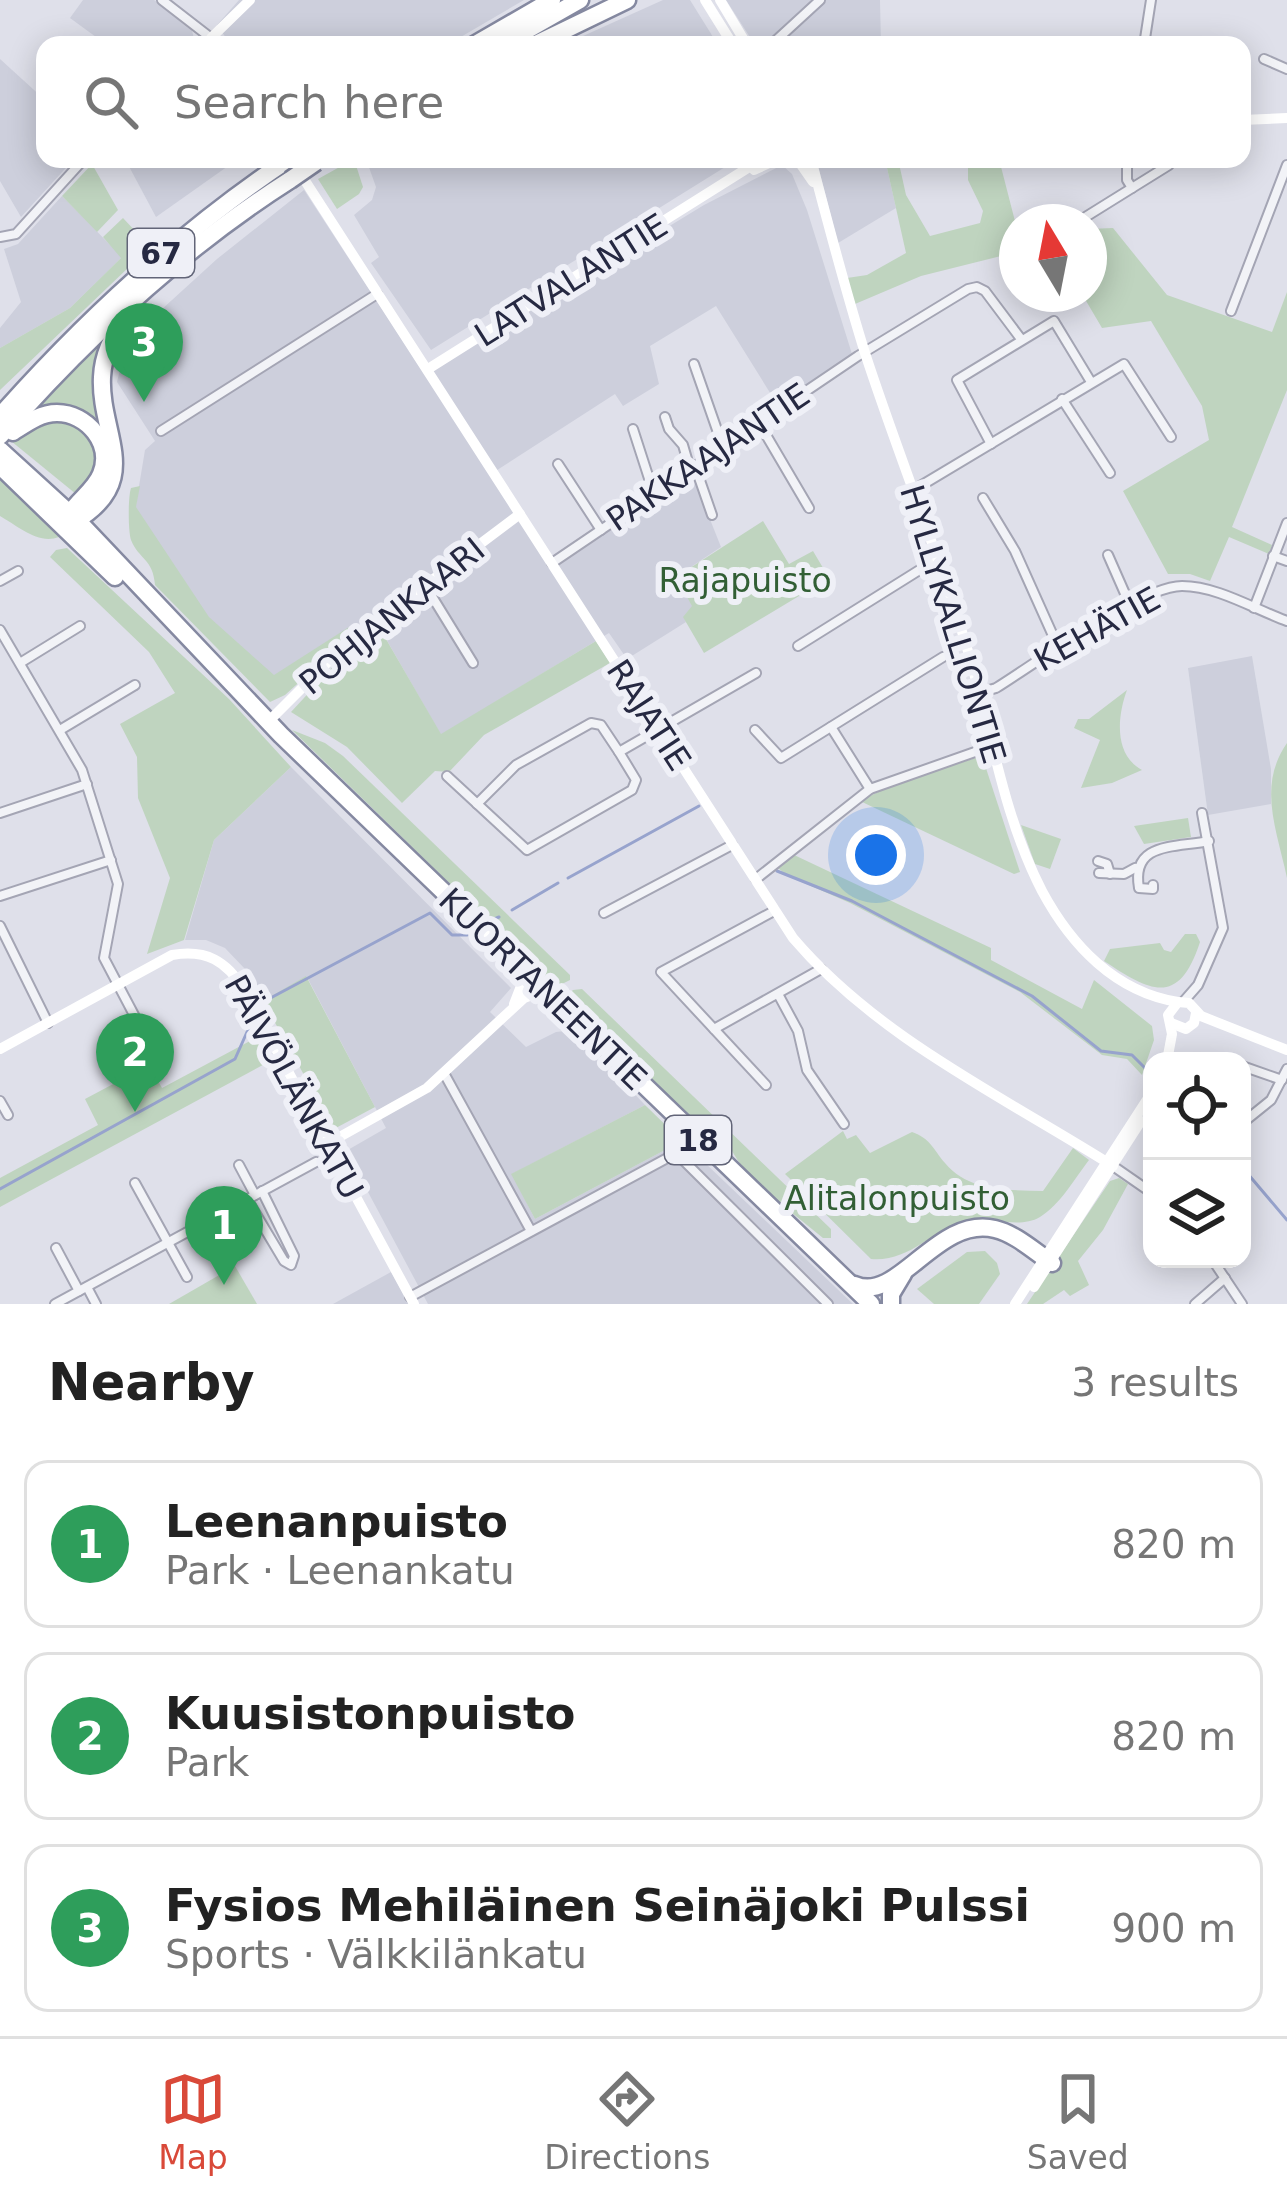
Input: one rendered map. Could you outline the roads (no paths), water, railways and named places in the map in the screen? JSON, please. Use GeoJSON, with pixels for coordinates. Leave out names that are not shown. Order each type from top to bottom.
{"type":"FeatureCollection","features":[{"type":"Feature","properties":{"kind":"highway"},"geometry":{"type":"LineString","coordinates":[[489,36],[548,0]]}},
{"type":"Feature","properties":{"kind":"highway"},"geometry":{"type":"LineString","coordinates":[[517,36],[580,0]]}},
{"type":"Feature","properties":{"kind":"highway"},"geometry":{"type":"LineString","coordinates":[[553,36],[627,0]]}},
{"type":"Feature","properties":{"kind":"highway","name":"67"},"geometry":{"type":"LineString","coordinates":[[3,435],[55,355],[154,260],[221,206],[284,168]]}},
{"type":"Feature","properties":{"kind":"highway","name":"67"},"geometry":{"type":"LineString","coordinates":[[3,435],[157,277],[285,168]]}},
{"type":"Feature","properties":{"kind":"highway"},"geometry":{"type":"LineString","coordinates":[[70,520],[102,496],[115,469],[115,443],[102,395],[104,358],[114,334],[157,277]]}},
{"type":"Feature","properties":{"kind":"highway"},"geometry":{"type":"LineString","coordinates":[[0,404],[55,355]]}},
{"type":"Feature","properties":{"kind":"highway"},"geometry":{"type":"LineString","coordinates":[[3,435],[58,412],[92,428],[103,450],[101,474],[70,520]]}},
{"type":"Feature","properties":{"kind":"highway","name":"KUORTANEENTIE"},"geometry":{"type":"LineString","coordinates":[[3,435],[70,520],[268,722],[871,1304]]}},
{"type":"Feature","properties":{"kind":"highway","name":"KUORTANEENTIE"},"geometry":{"type":"LineString","coordinates":[[0,466],[70,520]]}},
{"type":"Feature","properties":{"kind":"highway"},"geometry":{"type":"LineString","coordinates":[[844,1280],[873,1289],[939,1242],[969,1228],[1002,1231],[1049,1260]]}},
{"type":"Feature","properties":{"kind":"highway"},"geometry":{"type":"LineString","coordinates":[[891,1304],[891,1294],[907,1269]]}},
{"type":"Feature","properties":{"kind":"street"},"geometry":{"type":"LineString","coordinates":[[162,0],[202,36]]}},
{"type":"Feature","properties":{"kind":"street"},"geometry":{"type":"LineString","coordinates":[[217,36],[250,0]]}},
{"type":"Feature","properties":{"kind":"street"},"geometry":{"type":"LineString","coordinates":[[705,0],[727,36]]}},
{"type":"Feature","properties":{"kind":"street"},"geometry":{"type":"LineString","coordinates":[[720,0],[742,36]]}},
{"type":"Feature","properties":{"kind":"street"},"geometry":{"type":"LineString","coordinates":[[781,36],[820,0]]}},
{"type":"Feature","properties":{"kind":"street"},"geometry":{"type":"LineString","coordinates":[[1145,36],[1151,0]]}},
{"type":"Feature","properties":{"kind":"street"},"geometry":{"type":"LineString","coordinates":[[1264,59],[1287,69]]}},
{"type":"Feature","properties":{"kind":"street"},"geometry":{"type":"LineString","coordinates":[[1251,120],[1287,118]]}},
{"type":"Feature","properties":{"kind":"street"},"geometry":{"type":"LineString","coordinates":[[1231,310],[1287,165]]}},
{"type":"Feature","properties":{"kind":"street"},"geometry":{"type":"LineString","coordinates":[[0,237],[16,234],[76,168]]}},
{"type":"Feature","properties":{"kind":"street","name":"RAJATIE"},"geometry":{"type":"LineString","coordinates":[[288,168],[379,293],[774,911],[821,969],[877,1018],[1110,1163]]}},
{"type":"Feature","properties":{"kind":"street"},"geometry":{"type":"LineString","coordinates":[[718,186],[740,168]]}},
{"type":"Feature","properties":{"kind":"street","name":"LATVALANTIE"},"geometry":{"type":"LineString","coordinates":[[428,369],[747,168]]}},
{"type":"Feature","properties":{"kind":"street","name":"LATVALANTIE"},"geometry":{"type":"LineString","coordinates":[[718,186],[758,168]]}},
{"type":"Feature","properties":{"kind":"street","name":"HYLLYKALLIONTIE"},"geometry":{"type":"LineString","coordinates":[[802,168],[824,207]]}},
{"type":"Feature","properties":{"kind":"street","name":"HYLLYKALLIONTIE"},"geometry":{"type":"LineString","coordinates":[[813,168],[865,352],[937,560],[992,746],[1032,868],[1056,914],[1109,975],[1287,1050]]}},
{"type":"Feature","properties":{"kind":"street"},"geometry":{"type":"LineString","coordinates":[[1127,168],[1132,188]]}},
{"type":"Feature","properties":{"kind":"street"},"geometry":{"type":"LineString","coordinates":[[1106,204],[1164,168]]}},
{"type":"Feature","properties":{"kind":"street","name":"PAKKAAJANTIE"},"geometry":{"type":"LineString","coordinates":[[552,562],[865,352],[977,287],[1021,338]]}},
{"type":"Feature","properties":{"kind":"street"},"geometry":{"type":"LineString","coordinates":[[161,431],[379,293]]}},
{"type":"Feature","properties":{"kind":"street"},"geometry":{"type":"LineString","coordinates":[[991,444],[957,380],[1021,338],[1054,321],[1090,382]]}},
{"type":"Feature","properties":{"kind":"street"},"geometry":{"type":"LineString","coordinates":[[694,364],[723,447]]}},
{"type":"Feature","properties":{"kind":"street"},"geometry":{"type":"LineString","coordinates":[[912,491],[1124,364],[1172,437]]}},
{"type":"Feature","properties":{"kind":"street"},"geometry":{"type":"LineString","coordinates":[[1062,399],[1110,473]]}},
{"type":"Feature","properties":{"kind":"street"},"geometry":{"type":"LineString","coordinates":[[665,417],[683,445],[712,515]]}},
{"type":"Feature","properties":{"kind":"street"},"geometry":{"type":"LineString","coordinates":[[759,423],[808,508]]}},
{"type":"Feature","properties":{"kind":"street"},"geometry":{"type":"LineString","coordinates":[[633,429],[653,494]]}},
{"type":"Feature","properties":{"kind":"street"},"geometry":{"type":"LineString","coordinates":[[558,464],[601,530]]}},
{"type":"Feature","properties":{"kind":"street"},"geometry":{"type":"LineString","coordinates":[[983,499],[1016,551],[1059,649]]}},
{"type":"Feature","properties":{"kind":"street","name":"POHJANKAARI"},"geometry":{"type":"LineString","coordinates":[[268,722],[326,662],[520,514]]}},
{"type":"Feature","properties":{"kind":"street"},"geometry":{"type":"LineString","coordinates":[[1254,608],[1287,523]]}},
{"type":"Feature","properties":{"kind":"street"},"geometry":{"type":"LineString","coordinates":[[1108,555],[1130,605]]}},
{"type":"Feature","properties":{"kind":"street"},"geometry":{"type":"LineString","coordinates":[[1273,556],[1287,561]]}},
{"type":"Feature","properties":{"kind":"street"},"geometry":{"type":"LineString","coordinates":[[798,646],[937,560]]}},
{"type":"Feature","properties":{"kind":"street"},"geometry":{"type":"LineString","coordinates":[[0,581],[18,571]]}},
{"type":"Feature","properties":{"kind":"street"},"geometry":{"type":"LineString","coordinates":[[425,585],[473,663]]}},
{"type":"Feature","properties":{"kind":"street","name":"KEHÄTIE"},"geometry":{"type":"LineString","coordinates":[[979,693],[996,688],[1130,605],[1163,590],[1186,586],[1287,621]]}},
{"type":"Feature","properties":{"kind":"street"},"geometry":{"type":"LineString","coordinates":[[20,663],[80,626]]}},
{"type":"Feature","properties":{"kind":"street"},"geometry":{"type":"LineString","coordinates":[[0,630],[60,730],[86,784],[119,894],[102,949],[143,1032]]}},
{"type":"Feature","properties":{"kind":"street"},"geometry":{"type":"LineString","coordinates":[[755,730],[781,758],[943,657]]}},
{"type":"Feature","properties":{"kind":"street"},"geometry":{"type":"LineString","coordinates":[[619,752],[756,673]]}},
{"type":"Feature","properties":{"kind":"street"},"geometry":{"type":"LineString","coordinates":[[60,730],[135,685]]}},
{"type":"Feature","properties":{"kind":"street"},"geometry":{"type":"LineString","coordinates":[[447,776],[477,804],[527,850],[632,790],[636,780],[602,725],[591,723],[516,765],[477,804]]}},
{"type":"Feature","properties":{"kind":"street"},"geometry":{"type":"LineString","coordinates":[[831,727],[870,789]]}},
{"type":"Feature","properties":{"kind":"street"},"geometry":{"type":"LineString","coordinates":[[754,880],[870,789],[992,746]]}},
{"type":"Feature","properties":{"kind":"street"},"geometry":{"type":"LineString","coordinates":[[0,813],[86,784]]}},
{"type":"Feature","properties":{"kind":"street"},"geometry":{"type":"LineString","coordinates":[[1176,1052],[1188,1028],[1188,1006],[1223,928],[1202,813]]}},
{"type":"Feature","properties":{"kind":"street"},"geometry":{"type":"LineString","coordinates":[[1099,873],[1124,874],[1152,852],[1208,842]]}},
{"type":"Feature","properties":{"kind":"street"},"geometry":{"type":"LineString","coordinates":[[604,913],[732,845]]}},
{"type":"Feature","properties":{"kind":"street"},"geometry":{"type":"LineString","coordinates":[[0,896],[111,860]]}},
{"type":"Feature","properties":{"kind":"street"},"geometry":{"type":"LineString","coordinates":[[1098,860],[1107,864],[1110,874]]}},
{"type":"Feature","properties":{"kind":"street"},"geometry":{"type":"LineString","coordinates":[[1136,867],[1139,888],[1146,891],[1154,885]]}},
{"type":"Feature","properties":{"kind":"street"},"geometry":{"type":"LineString","coordinates":[[766,1085],[662,972],[774,911]]}},
{"type":"Feature","properties":{"kind":"street"},"geometry":{"type":"LineString","coordinates":[[0,926],[48,1023]]}},
{"type":"Feature","properties":{"kind":"street"},"geometry":{"type":"LineString","coordinates":[[496,944],[519,978],[513,1007]]}},
{"type":"Feature","properties":{"kind":"street","name":"PÄIVÖLÄNKATU"},"geometry":{"type":"LineString","coordinates":[[0,1049],[182,953],[202,953],[222,962],[244,990],[412,1301]]}},
{"type":"Feature","properties":{"kind":"street"},"geometry":{"type":"LineString","coordinates":[[714,1029],[821,969]]}},
{"type":"Feature","properties":{"kind":"street"},"geometry":{"type":"LineString","coordinates":[[327,1144],[445,1075],[531,994],[552,999]]}},
{"type":"Feature","properties":{"kind":"street"},"geometry":{"type":"LineString","coordinates":[[778,994],[798,1031],[807,1070],[844,1124]]}},
{"type":"Feature","properties":{"kind":"street","name":"HYLLYKALLIONTIE"},"geometry":{"type":"LineString","coordinates":[[1150,996],[1168,1018]]}},
{"type":"Feature","properties":{"kind":"street"},"geometry":{"type":"LineString","coordinates":[[1168,1018],[1188,1006]]}},
{"type":"Feature","properties":{"kind":"street"},"geometry":{"type":"LineString","coordinates":[[1168,1018],[1176,1028],[1219,1024]]}},
{"type":"Feature","properties":{"kind":"street"},"geometry":{"type":"LineString","coordinates":[[1168,1018],[1171,1052]]}},
{"type":"Feature","properties":{"kind":"street"},"geometry":{"type":"LineString","coordinates":[[1251,1068],[1285,1075],[1271,1100],[1251,1116]]}},
{"type":"Feature","properties":{"kind":"street"},"geometry":{"type":"LineString","coordinates":[[445,1075],[531,1232]]}},
{"type":"Feature","properties":{"kind":"street"},"geometry":{"type":"LineString","coordinates":[[0,1101],[8,1115]]}},
{"type":"Feature","properties":{"kind":"street"},"geometry":{"type":"LineString","coordinates":[[1018,1304],[1143,1107]]}},
{"type":"Feature","properties":{"kind":"street"},"geometry":{"type":"LineString","coordinates":[[1110,1163],[1143,1116]]}},
{"type":"Feature","properties":{"kind":"street"},"geometry":{"type":"LineString","coordinates":[[412,1301],[662,1160],[679,1156],[828,1304]]}},
{"type":"Feature","properties":{"kind":"street"},"geometry":{"type":"LineString","coordinates":[[56,1304],[316,1162]]}},
{"type":"Feature","properties":{"kind":"street"},"geometry":{"type":"LineString","coordinates":[[1110,1163],[1143,1187]]}},
{"type":"Feature","properties":{"kind":"street"},"geometry":{"type":"LineString","coordinates":[[239,1166],[293,1256],[291,1265],[284,1261],[255,1195]]}},
{"type":"Feature","properties":{"kind":"street"},"geometry":{"type":"LineString","coordinates":[[135,1183],[187,1277]]}},
{"type":"Feature","properties":{"kind":"street"},"geometry":{"type":"LineString","coordinates":[[56,1247],[79,1294],[96,1304]]}},
{"type":"Feature","properties":{"kind":"street"},"geometry":{"type":"LineString","coordinates":[[1218,1268],[1242,1304]]}},
{"type":"Feature","properties":{"kind":"street"},"geometry":{"type":"LineString","coordinates":[[1195,1304],[1225,1278]]}},
{"type":"Feature","properties":{"kind":"waterway"},"geometry":{"type":"LineString","coordinates":[[568,878],[699,806]]}},
{"type":"Feature","properties":{"kind":"waterway"},"geometry":{"type":"LineString","coordinates":[[777,871],[852,901],[1032,996],[1101,1051],[1132,1055],[1143,1066]]}},
{"type":"Feature","properties":{"kind":"waterway"},"geometry":{"type":"LineString","coordinates":[[512,910],[558,883]]}},
{"type":"Feature","properties":{"kind":"waterway"},"geometry":{"type":"LineString","coordinates":[[263,1002],[430,913],[452,935],[467,935]]}},
{"type":"Feature","properties":{"kind":"waterway"},"geometry":{"type":"LineString","coordinates":[[485,923],[499,917]]}},
{"type":"Feature","properties":{"kind":"waterway"},"geometry":{"type":"LineString","coordinates":[[0,1189],[235,1059],[251,1023]]}},
{"type":"Feature","properties":{"kind":"waterway"},"geometry":{"type":"LineString","coordinates":[[1251,1178],[1287,1220]]}},
{"type":"Feature","properties":{"kind":"place","name":"Fysios Mehiläinen Seinäjoki Pulssi"},"geometry":{"type":"Point","coordinates":[144,402]}},
{"type":"Feature","properties":{"kind":"place","name":"Kuusistonpuisto"},"geometry":{"type":"Point","coordinates":[135,1112]}},
{"type":"Feature","properties":{"kind":"place","name":"Leenanpuisto"},"geometry":{"type":"Point","coordinates":[224,1285]}},
{"type":"Feature","properties":{"kind":"park label","name":"Rajapuisto"},"geometry":{"type":"Point","coordinates":[745,580]}},
{"type":"Feature","properties":{"kind":"park label","name":"Alitalonpuisto"},"geometry":{"type":"Point","coordinates":[897,1198]}}]}
